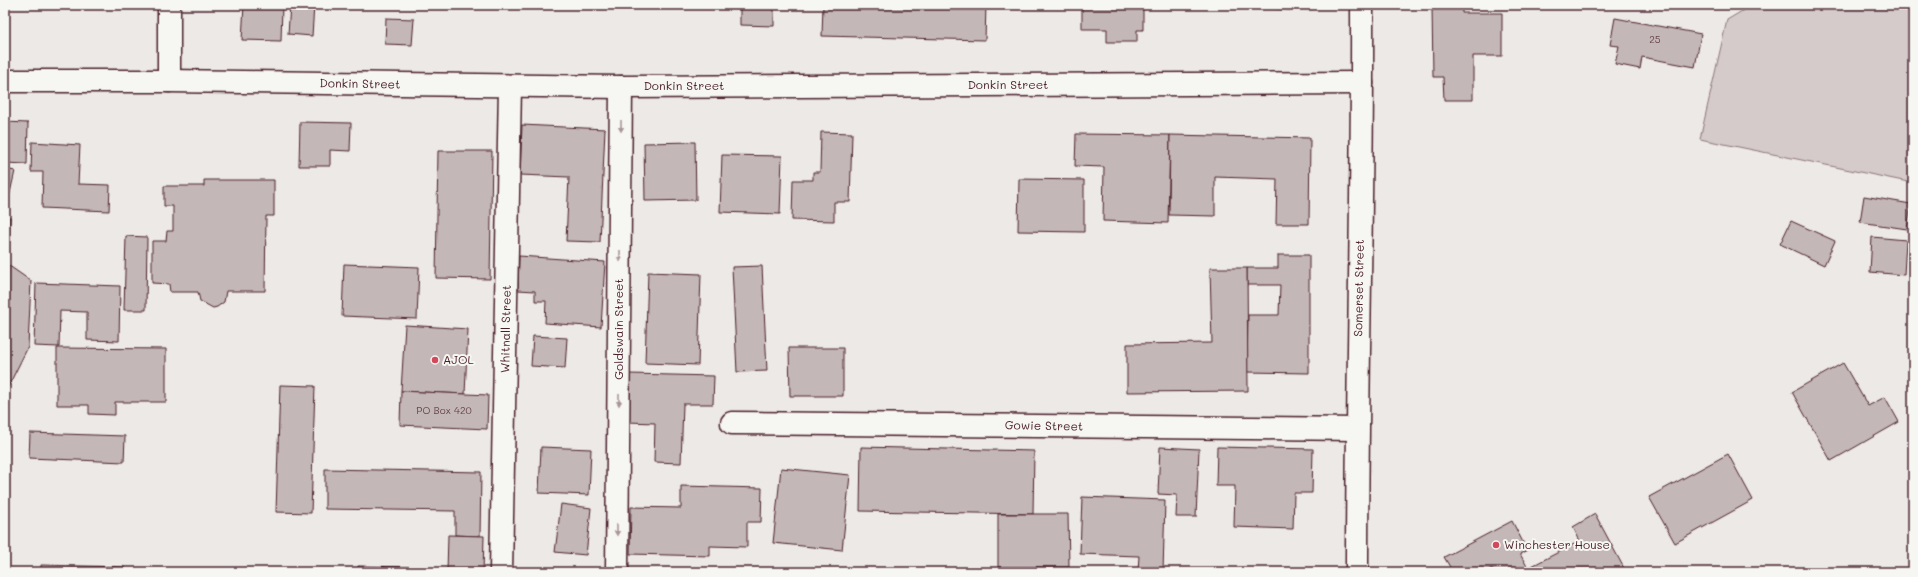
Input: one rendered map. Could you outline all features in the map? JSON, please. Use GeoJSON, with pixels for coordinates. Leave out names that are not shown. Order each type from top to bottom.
{"type":"FeatureCollection","features":[{"type":"Feature","properties":{"kind":"street"},"geometry":{"type":"LineString","coordinates":[[169,5],[169,81]]}},
{"type":"Feature","properties":{"kind":"street","name":"Somerset Street"},"geometry":{"type":"LineString","coordinates":[[1357,572],[1357,429],[1362,5]]}},
{"type":"Feature","properties":{"kind":"street","name":"Donkin Street"},"geometry":{"type":"LineString","coordinates":[[5,81],[169,81],[621,87],[1362,83]]}},
{"type":"Feature","properties":{"kind":"street","name":"Whitnall Street"},"geometry":{"type":"LineString","coordinates":[[502,572],[510,86]]}},
{"type":"Feature","properties":{"kind":"street","name":"Goldswain Street"},"geometry":{"type":"LineString","coordinates":[[617,572],[621,87]]}},
{"type":"Feature","properties":{"kind":"street","name":"Gowie Street"},"geometry":{"type":"LineString","coordinates":[[732,423],[1357,429]]}},
{"type":"Feature","properties":{"kind":"shaded area"},"geometry":{"type":"Polygon","coordinates":[[[1752,5],[1913,5],[1913,183],[1700,139],[1727,20],[1752,5]]]}},
{"type":"Feature","properties":{"kind":"building"},"geometry":{"type":"Polygon","coordinates":[[[244,5],[282,5],[281,41],[242,40],[244,5]]]}},
{"type":"Feature","properties":{"kind":"building"},"geometry":{"type":"Polygon","coordinates":[[[290,5],[314,5],[312,36],[288,34],[290,5]]]}},
{"type":"Feature","properties":{"kind":"building"},"geometry":{"type":"Polygon","coordinates":[[[740,5],[774,5],[774,26],[740,25],[740,5]]]}},
{"type":"Feature","properties":{"kind":"building"},"geometry":{"type":"Polygon","coordinates":[[[823,5],[986,5],[985,40],[822,36],[823,5]]]}},
{"type":"Feature","properties":{"kind":"building"},"geometry":{"type":"Polygon","coordinates":[[[1082,5],[1143,5],[1143,30],[1137,30],[1137,42],[1107,42],[1107,29],[1082,29],[1082,5]]]}},
{"type":"Feature","properties":{"kind":"building"},"geometry":{"type":"Polygon","coordinates":[[[1226,5],[1290,5],[1290,10],[1226,5]]]}},
{"type":"Feature","properties":{"kind":"building"},"geometry":{"type":"Polygon","coordinates":[[[1432,5],[1462,5],[1462,13],[1502,13],[1502,56],[1473,56],[1473,100],[1444,100],[1443,77],[1433,77],[1432,5]]]}},
{"type":"Feature","properties":{"kind":"building"},"geometry":{"type":"Polygon","coordinates":[[[386,18],[414,19],[412,45],[385,44],[386,18]]]}},
{"type":"Feature","properties":{"kind":"building"},"geometry":{"type":"Polygon","coordinates":[[[1615,18],[1701,34],[1695,67],[1642,57],[1640,69],[1615,64],[1619,46],[1610,45],[1615,18]]]}},
{"type":"Feature","properties":{"kind":"building"},"geometry":{"type":"Polygon","coordinates":[[[5,122],[28,123],[27,164],[5,163],[5,122]]]}},
{"type":"Feature","properties":{"kind":"building"},"geometry":{"type":"Polygon","coordinates":[[[300,122],[351,123],[350,151],[330,150],[330,166],[299,166],[300,122]]]}},
{"type":"Feature","properties":{"kind":"building"},"geometry":{"type":"Polygon","coordinates":[[[522,125],[605,129],[600,242],[566,241],[569,177],[520,175],[522,125]]]}},
{"type":"Feature","properties":{"kind":"building"},"geometry":{"type":"Polygon","coordinates":[[[821,132],[852,133],[850,202],[834,202],[834,221],[792,220],[793,180],[813,180],[813,172],[820,172],[821,132]]]}},
{"type":"Feature","properties":{"kind":"building"},"geometry":{"type":"Polygon","coordinates":[[[1076,134],[1170,135],[1168,223],[1103,221],[1104,167],[1075,166],[1076,134]]]}},
{"type":"Feature","properties":{"kind":"building"},"geometry":{"type":"Polygon","coordinates":[[[1170,135],[1310,138],[1309,224],[1276,224],[1277,179],[1215,177],[1215,216],[1169,215],[1170,135]]]}},
{"type":"Feature","properties":{"kind":"building"},"geometry":{"type":"Polygon","coordinates":[[[32,142],[80,145],[78,184],[110,185],[109,211],[42,208],[43,172],[31,172],[32,142]]]}},
{"type":"Feature","properties":{"kind":"building"},"geometry":{"type":"Polygon","coordinates":[[[695,142],[696,200],[645,201],[644,143],[695,142]]]}},
{"type":"Feature","properties":{"kind":"building"},"geometry":{"type":"Polygon","coordinates":[[[438,151],[492,151],[490,279],[436,278],[438,151]]]}},
{"type":"Feature","properties":{"kind":"building"},"geometry":{"type":"Polygon","coordinates":[[[722,155],[782,156],[780,214],[720,212],[722,155]]]}},
{"type":"Feature","properties":{"kind":"building"},"geometry":{"type":"Polygon","coordinates":[[[5,169],[15,171],[7,206],[5,206],[5,169]]]}},
{"type":"Feature","properties":{"kind":"building"},"geometry":{"type":"Polygon","coordinates":[[[1019,179],[1084,180],[1084,232],[1018,231],[1019,179]]]}},
{"type":"Feature","properties":{"kind":"building"},"geometry":{"type":"Polygon","coordinates":[[[204,180],[274,180],[274,216],[266,216],[265,291],[226,291],[224,302],[213,308],[200,301],[198,292],[170,292],[169,284],[152,283],[152,241],[166,241],[167,231],[173,231],[173,206],[164,206],[164,186],[204,186],[204,180]]]}},
{"type":"Feature","properties":{"kind":"building"},"geometry":{"type":"Polygon","coordinates":[[[1864,196],[1911,204],[1907,229],[1860,222],[1864,196]]]}},
{"type":"Feature","properties":{"kind":"building"},"geometry":{"type":"Polygon","coordinates":[[[5,217],[10,217],[8,254],[5,253],[5,217]]]}},
{"type":"Feature","properties":{"kind":"building"},"geometry":{"type":"Polygon","coordinates":[[[1791,221],[1835,241],[1824,265],[1780,244],[1791,221]]]}},
{"type":"Feature","properties":{"kind":"building"},"geometry":{"type":"Polygon","coordinates":[[[126,236],[147,237],[146,310],[124,310],[126,236]]]}},
{"type":"Feature","properties":{"kind":"building"},"geometry":{"type":"Polygon","coordinates":[[[1872,237],[1906,240],[1904,275],[1870,272],[1872,237]]]}},
{"type":"Feature","properties":{"kind":"building"},"geometry":{"type":"Polygon","coordinates":[[[1278,255],[1309,255],[1309,373],[1247,372],[1248,315],[1279,315],[1280,285],[1247,285],[1247,268],[1278,268],[1278,255]]]}},
{"type":"Feature","properties":{"kind":"building"},"geometry":{"type":"Polygon","coordinates":[[[519,256],[605,262],[601,327],[545,323],[546,301],[535,301],[535,291],[518,290],[519,256]]]}},
{"type":"Feature","properties":{"kind":"building"},"geometry":{"type":"Polygon","coordinates":[[[5,263],[31,281],[28,347],[5,393],[5,263]]]}},
{"type":"Feature","properties":{"kind":"building"},"geometry":{"type":"Polygon","coordinates":[[[344,264],[419,267],[417,319],[342,316],[344,264]]]}},
{"type":"Feature","properties":{"kind":"building"},"geometry":{"type":"Polygon","coordinates":[[[762,266],[767,371],[737,372],[732,267],[762,266]]]}},
{"type":"Feature","properties":{"kind":"building"},"geometry":{"type":"Polygon","coordinates":[[[1210,268],[1247,268],[1248,391],[1127,392],[1127,344],[1212,343],[1210,268]]]}},
{"type":"Feature","properties":{"kind":"building"},"geometry":{"type":"Polygon","coordinates":[[[648,272],[701,274],[698,365],[645,363],[648,272]]]}},
{"type":"Feature","properties":{"kind":"building"},"geometry":{"type":"Polygon","coordinates":[[[36,283],[120,286],[119,341],[87,340],[87,312],[60,311],[59,347],[34,346],[36,283]]]}},
{"type":"Feature","properties":{"kind":"building","name":"AJOL"},"geometry":{"type":"Polygon","coordinates":[[[405,325],[468,329],[465,394],[401,391],[405,325]]]}},
{"type":"Feature","properties":{"kind":"building"},"geometry":{"type":"Polygon","coordinates":[[[533,336],[567,338],[565,368],[531,366],[533,336]]]}},
{"type":"Feature","properties":{"kind":"building"},"geometry":{"type":"Polygon","coordinates":[[[57,348],[166,349],[166,402],[115,402],[115,415],[89,414],[89,405],[57,405],[57,348]]]}},
{"type":"Feature","properties":{"kind":"building"},"geometry":{"type":"Polygon","coordinates":[[[789,348],[843,348],[843,396],[790,396],[789,348]]]}},
{"type":"Feature","properties":{"kind":"building"},"geometry":{"type":"Polygon","coordinates":[[[1843,363],[1868,406],[1885,397],[1899,422],[1831,461],[1792,392],[1843,363]]]}},
{"type":"Feature","properties":{"kind":"building"},"geometry":{"type":"Polygon","coordinates":[[[629,374],[714,376],[713,404],[683,404],[681,463],[654,462],[655,423],[628,422],[629,374]]]}},
{"type":"Feature","properties":{"kind":"building"},"geometry":{"type":"Polygon","coordinates":[[[280,385],[315,386],[311,513],[276,512],[280,385]]]}},
{"type":"Feature","properties":{"kind":"building","name":"AJOL"},"geometry":{"type":"Polygon","coordinates":[[[401,391],[488,395],[487,429],[400,425],[401,391]]]}},
{"type":"Feature","properties":{"kind":"building"},"geometry":{"type":"Polygon","coordinates":[[[30,433],[125,436],[124,462],[29,458],[30,433]]]}},
{"type":"Feature","properties":{"kind":"building"},"geometry":{"type":"Polygon","coordinates":[[[541,447],[591,449],[589,495],[539,493],[541,447]]]}},
{"type":"Feature","properties":{"kind":"building"},"geometry":{"type":"Polygon","coordinates":[[[861,447],[1034,451],[1033,514],[860,511],[861,447]]]}},
{"type":"Feature","properties":{"kind":"building"},"geometry":{"type":"Polygon","coordinates":[[[1160,447],[1199,449],[1196,517],[1176,517],[1177,495],[1158,494],[1160,447]]]}},
{"type":"Feature","properties":{"kind":"building"},"geometry":{"type":"Polygon","coordinates":[[[1217,447],[1313,449],[1312,493],[1294,493],[1293,529],[1234,527],[1235,486],[1216,486],[1217,447]]]}},
{"type":"Feature","properties":{"kind":"building"},"geometry":{"type":"Polygon","coordinates":[[[1728,454],[1753,500],[1675,543],[1649,497],[1728,454]]]}},
{"type":"Feature","properties":{"kind":"building"},"geometry":{"type":"Polygon","coordinates":[[[781,468],[850,475],[842,550],[773,543],[781,468]]]}},
{"type":"Feature","properties":{"kind":"building"},"geometry":{"type":"Polygon","coordinates":[[[325,469],[481,472],[480,536],[455,535],[455,511],[325,509],[325,469]]]}},
{"type":"Feature","properties":{"kind":"building"},"geometry":{"type":"Polygon","coordinates":[[[681,486],[762,488],[761,522],[747,522],[747,547],[710,546],[710,556],[630,554],[631,507],[681,508],[681,486]]]}},
{"type":"Feature","properties":{"kind":"building"},"geometry":{"type":"Polygon","coordinates":[[[1082,497],[1165,500],[1163,572],[1138,571],[1139,556],[1080,554],[1082,497]]]}},
{"type":"Feature","properties":{"kind":"building"},"geometry":{"type":"Polygon","coordinates":[[[561,504],[591,508],[586,555],[555,552],[561,504]]]}},
{"type":"Feature","properties":{"kind":"building"},"geometry":{"type":"Polygon","coordinates":[[[998,514],[1068,514],[1069,567],[998,567],[998,514]]]}},
{"type":"Feature","properties":{"kind":"building","name":"Winchester House"},"geometry":{"type":"Polygon","coordinates":[[[1595,514],[1626,572],[1494,572],[1492,568],[1485,572],[1453,572],[1444,557],[1512,521],[1527,550],[1520,554],[1528,568],[1580,541],[1573,527],[1595,514]]]}},
{"type":"Feature","properties":{"kind":"building"},"geometry":{"type":"Polygon","coordinates":[[[448,535],[484,536],[483,572],[447,572],[448,535]]]}},
{"type":"Feature","properties":{"kind":"building"},"geometry":{"type":"Polygon","coordinates":[[[41,565],[124,567],[124,572],[41,572],[41,565]]]}},
{"type":"Feature","properties":{"kind":"building"},"geometry":{"type":"Polygon","coordinates":[[[358,566],[410,567],[410,572],[358,572],[358,566]]]}},
{"type":"Feature","properties":{"kind":"building"},"geometry":{"type":"Polygon","coordinates":[[[644,570],[678,572],[644,572],[644,570]]]}},
{"type":"Feature","properties":{"kind":"place","name":"AJOL"},"geometry":{"type":"Point","coordinates":[435,360]}},
{"type":"Feature","properties":{"kind":"place","name":"Winchester House"},"geometry":{"type":"Point","coordinates":[1496,545]}}]}
